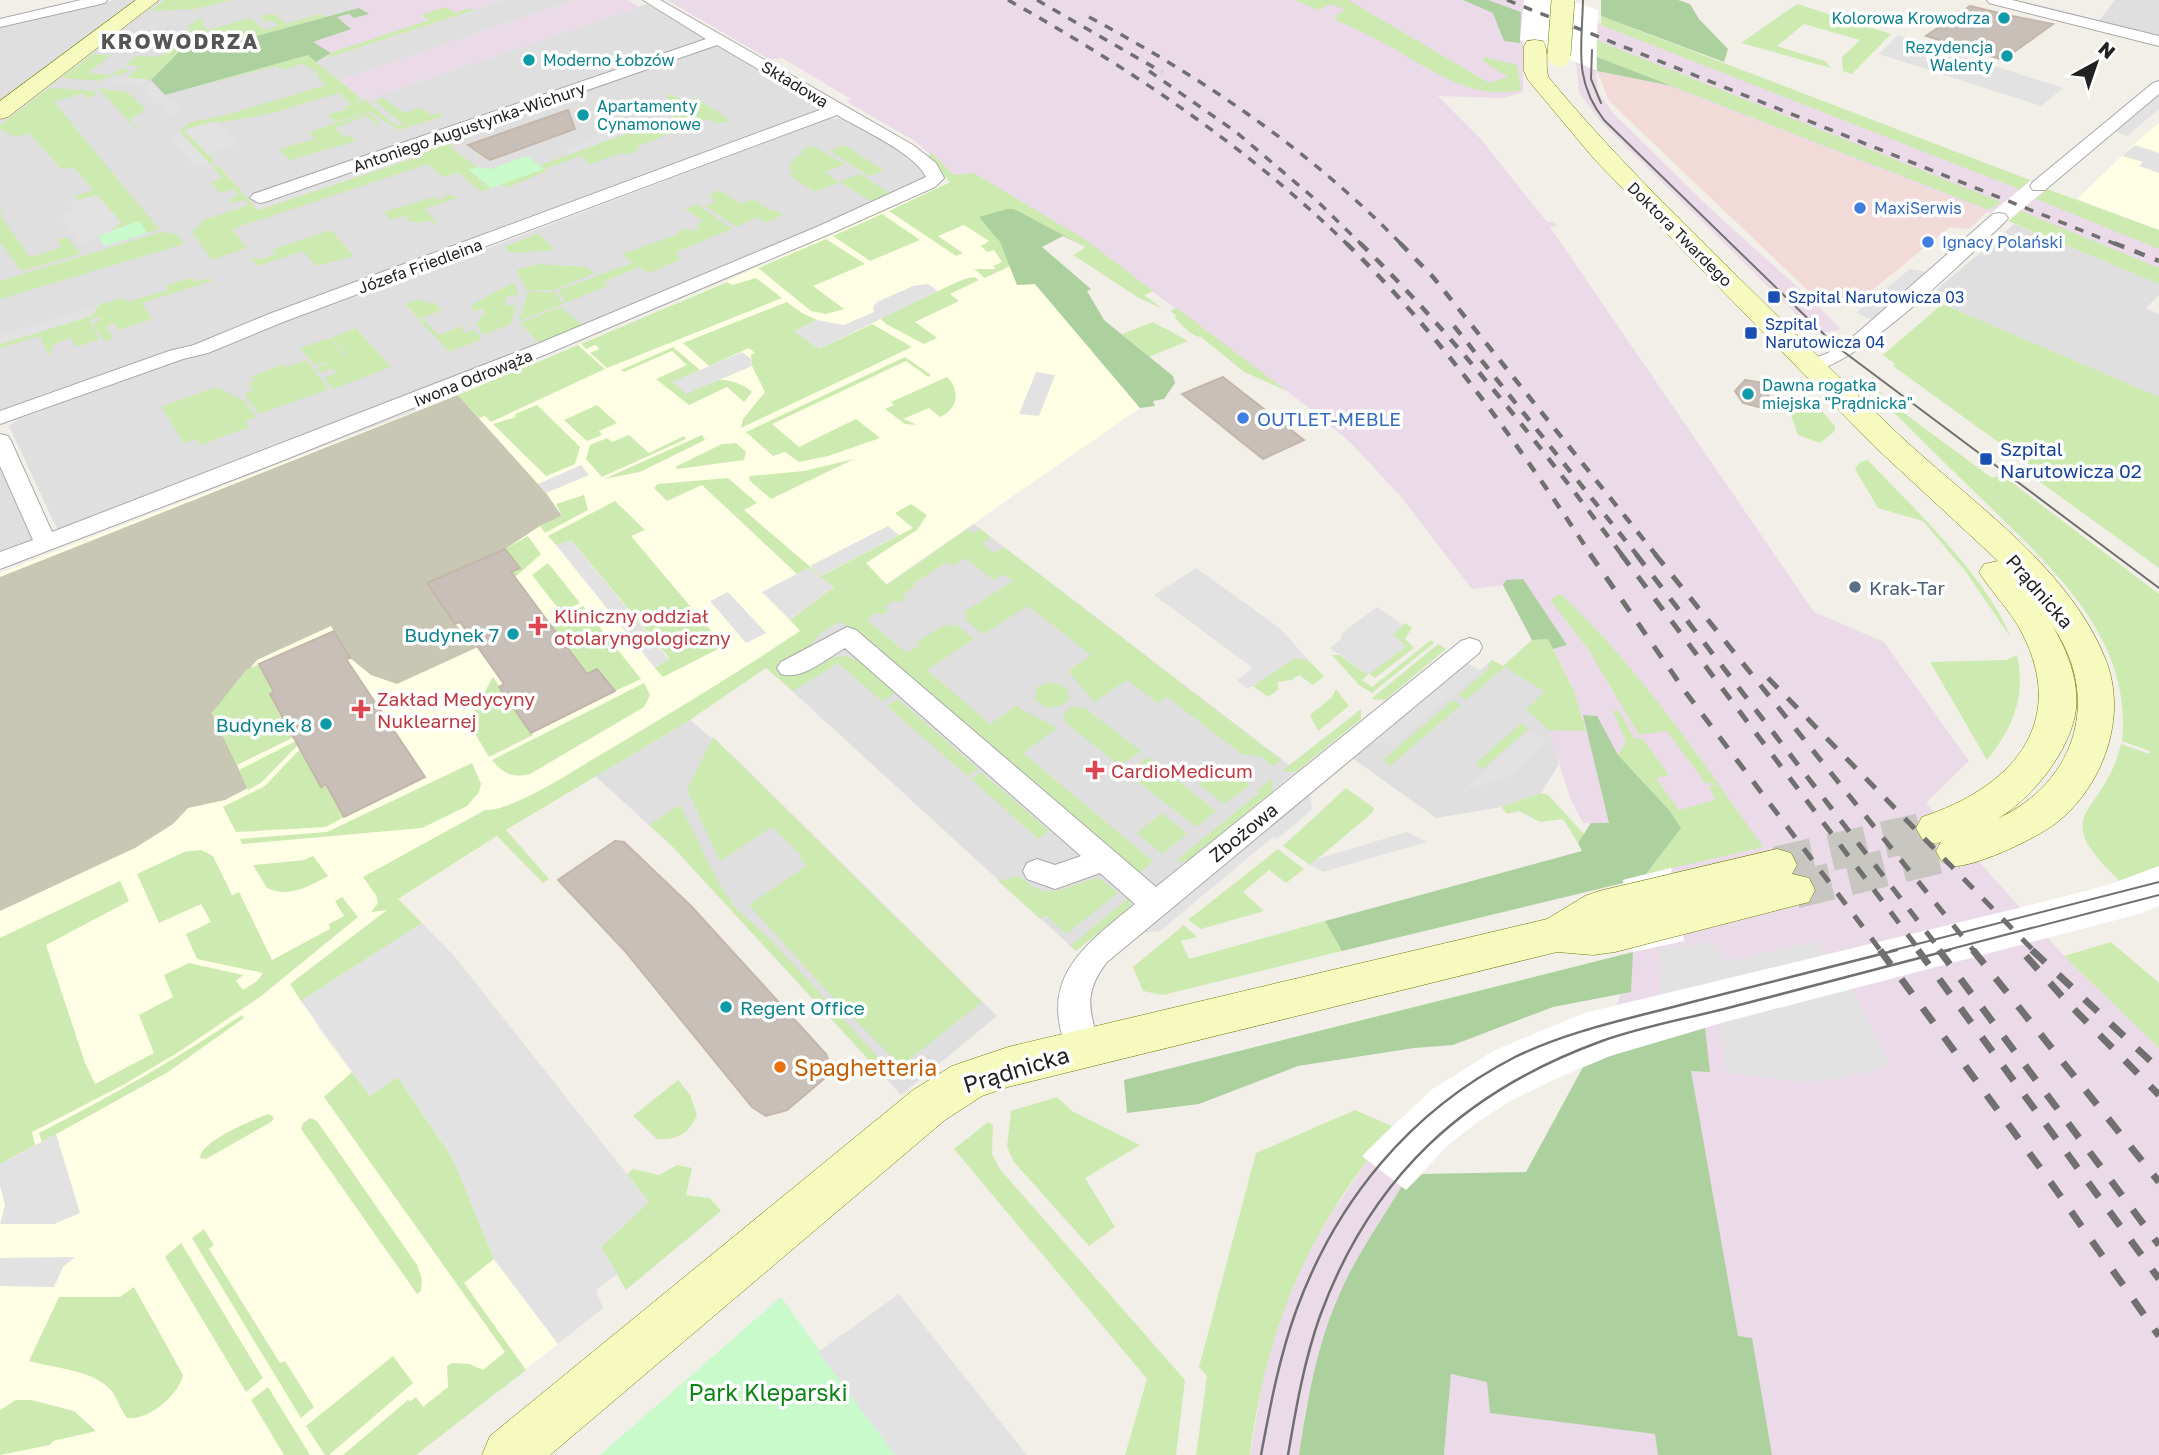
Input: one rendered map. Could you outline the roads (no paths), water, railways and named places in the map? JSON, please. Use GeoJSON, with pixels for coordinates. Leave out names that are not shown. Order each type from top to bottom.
{"type":"FeatureCollection","features":[{"type":"Feature","properties":{"kind":"street"},"geometry":{"type":"LineString","coordinates":[[0,23],[100,0]]}},
{"type":"Feature","properties":{"kind":"street"},"geometry":{"type":"LineString","coordinates":[[0,112],[149,0]]}},
{"type":"Feature","properties":{"kind":"street","name":"Składowa"},"geometry":{"type":"LineString","coordinates":[[650,0],[918,156],[935,175]]}},
{"type":"Feature","properties":{"kind":"street"},"geometry":{"type":"LineString","coordinates":[[1553,97],[1558,85],[1563,0]]}},
{"type":"Feature","properties":{"kind":"street"},"geometry":{"type":"LineString","coordinates":[[1994,0],[2159,41]]}},
{"type":"Feature","properties":{"kind":"street","name":"Doktora Twardego"},"geometry":{"type":"LineString","coordinates":[[1537,23],[1535,71],[1553,97],[1609,161],[1812,366]]}},
{"type":"Feature","properties":{"kind":"street","name":"Antoniego Augustynka-Wichury"},"geometry":{"type":"LineString","coordinates":[[259,198],[718,40]]}},
{"type":"Feature","properties":{"kind":"street"},"geometry":{"type":"LineString","coordinates":[[2039,186],[2159,86]]}},
{"type":"Feature","properties":{"kind":"street","name":"Józefa Friedleina"},"geometry":{"type":"LineString","coordinates":[[0,418],[211,345],[276,318],[838,109]]}},
{"type":"Feature","properties":{"kind":"street","name":"Iwona Odrowąża"},"geometry":{"type":"LineString","coordinates":[[0,561],[368,421],[583,333],[909,193],[933,181],[935,175]]}},
{"type":"Feature","properties":{"kind":"street"},"geometry":{"type":"LineString","coordinates":[[1812,366],[1835,357],[1862,339],[1999,218]]}},
{"type":"Feature","properties":{"kind":"street","name":"Prądnicka"},"geometry":{"type":"LineString","coordinates":[[1812,366],[1909,462],[2012,556],[2039,586],[2076,633],[2095,683],[2097,718],[2093,738],[2070,787],[2049,808],[2020,826],[1946,840]]}},
{"type":"Feature","properties":{"kind":"street"},"geometry":{"type":"LineString","coordinates":[[0,441],[46,544]]}},
{"type":"Feature","properties":{"kind":"street"},"geometry":{"type":"LineString","coordinates":[[790,668],[847,636],[1155,904]]}},
{"type":"Feature","properties":{"kind":"street","name":"Zbożowa"},"geometry":{"type":"LineString","coordinates":[[1082,1049],[1073,1005],[1074,991],[1080,972],[1096,953],[1470,647]]}},
{"type":"Feature","properties":{"kind":"street"},"geometry":{"type":"LineString","coordinates":[[1037,871],[1055,877],[1103,860]]}},
{"type":"Feature","properties":{"kind":"street","name":"Prądnicka"},"geometry":{"type":"LineString","coordinates":[[509,1455],[929,1105],[952,1089],[990,1072],[1557,934],[1593,937],[1615,934],[1786,878]]}},
{"type":"Feature","properties":{"kind":"tunnel"},"geometry":{"type":"LineString","coordinates":[[1777,865],[1936,828]]}},
{"type":"Feature","properties":{"kind":"tunnel"},"geometry":{"type":"LineString","coordinates":[[1795,890],[1956,851]]}},
{"type":"Feature","properties":{"kind":"tram line"},"geometry":{"type":"LineString","coordinates":[[1583,0],[1583,77],[1594,105],[1604,120],[1836,346],[2159,588]]}},
{"type":"Feature","properties":{"kind":"tram line"},"geometry":{"type":"LineString","coordinates":[[1592,50],[1591,79],[1601,103]]}},
{"type":"Feature","properties":{"kind":"tram line"},"geometry":{"type":"LineString","coordinates":[[1890,951],[2159,882]]}},
{"type":"Feature","properties":{"kind":"tram line"},"geometry":{"type":"LineString","coordinates":[[1943,951],[2159,895]]}},
{"type":"Feature","properties":{"kind":"tram line"},"geometry":{"type":"LineString","coordinates":[[1261,1455],[1285,1347],[1296,1311],[1332,1232],[1381,1163],[1410,1132],[1442,1104],[1515,1057],[1558,1039],[1625,1019],[1897,950]]}},
{"type":"Feature","properties":{"kind":"tram line"},"geometry":{"type":"LineString","coordinates":[[1288,1455],[1309,1350],[1341,1266],[1366,1221],[1395,1181],[1428,1145],[1466,1113],[1552,1061],[1602,1041],[1647,1027],[1950,950]]}},
{"type":"Feature","properties":{"kind":"railway"},"geometry":{"type":"LineString","coordinates":[[1008,0],[1099,53],[1186,111],[1269,175],[1347,244]]}},
{"type":"Feature","properties":{"kind":"railway"},"geometry":{"type":"LineString","coordinates":[[1037,0],[1162,72]]}},
{"type":"Feature","properties":{"kind":"railway"},"geometry":{"type":"LineString","coordinates":[[1507,0],[2118,245]]}},
{"type":"Feature","properties":{"kind":"railway"},"geometry":{"type":"LineString","coordinates":[[1089,17],[1173,65],[1254,119],[1331,178],[1401,244]]}},
{"type":"Feature","properties":{"kind":"railway"},"geometry":{"type":"LineString","coordinates":[[1149,71],[1236,132],[1316,200],[1362,245]]}},
{"type":"Feature","properties":{"kind":"railway"},"geometry":{"type":"LineString","coordinates":[[2114,243],[2159,261]]}},
{"type":"Feature","properties":{"kind":"railway"},"geometry":{"type":"LineString","coordinates":[[1347,244],[1415,315],[1477,392],[1591,555]]}},
{"type":"Feature","properties":{"kind":"railway"},"geometry":{"type":"LineString","coordinates":[[1401,244],[1433,277],[1656,555]]}},
{"type":"Feature","properties":{"kind":"railway"},"geometry":{"type":"LineString","coordinates":[[1362,245],[1464,355],[1622,555]]}},
{"type":"Feature","properties":{"kind":"railway"},"geometry":{"type":"LineString","coordinates":[[1454,326],[1637,555]]}},
{"type":"Feature","properties":{"kind":"railway"},"geometry":{"type":"LineString","coordinates":[[1590,554],[1687,694],[1881,951]]}},
{"type":"Feature","properties":{"kind":"railway"},"geometry":{"type":"LineString","coordinates":[[1621,554],[1920,951]]}},
{"type":"Feature","properties":{"kind":"railway"},"geometry":{"type":"LineString","coordinates":[[1636,554],[1941,951]]}},
{"type":"Feature","properties":{"kind":"railway"},"geometry":{"type":"LineString","coordinates":[[1655,554],[1974,951]]}},
{"type":"Feature","properties":{"kind":"railway"},"geometry":{"type":"LineString","coordinates":[[1768,678],[2034,951]]}},
{"type":"Feature","properties":{"kind":"railway"},"geometry":{"type":"LineString","coordinates":[[1880,950],[2044,1173],[2159,1336]]}},
{"type":"Feature","properties":{"kind":"railway"},"geometry":{"type":"LineString","coordinates":[[1918,950],[2159,1279]]}},
{"type":"Feature","properties":{"kind":"railway"},"geometry":{"type":"LineString","coordinates":[[1939,950],[2159,1245]]}},
{"type":"Feature","properties":{"kind":"railway"},"geometry":{"type":"LineString","coordinates":[[1973,950],[2159,1182]]}},
{"type":"Feature","properties":{"kind":"railway"},"geometry":{"type":"LineString","coordinates":[[2032,950],[2159,1069]]}},
{"type":"Feature","properties":{"kind":"railway"},"geometry":{"type":"LineString","coordinates":[[2026,956],[2067,1002],[2159,1095]]}},
{"type":"Feature","properties":{"kind":"place","name":"Kolorowa Krowodrza"},"geometry":{"type":"Point","coordinates":[2004,18]}},
{"type":"Feature","properties":{"kind":"place","name":"Rezydencja Walenty"},"geometry":{"type":"Point","coordinates":[2007,56]}},
{"type":"Feature","properties":{"kind":"place","name":"Moderno Łobzów"},"geometry":{"type":"Point","coordinates":[529,60]}},
{"type":"Feature","properties":{"kind":"place","name":"Apartamenty Cynamonowe"},"geometry":{"type":"Point","coordinates":[583,115]}},
{"type":"Feature","properties":{"kind":"place","name":"MaxiSerwis"},"geometry":{"type":"Point","coordinates":[1860,208]}},
{"type":"Feature","properties":{"kind":"place","name":"Ignacy Polański"},"geometry":{"type":"Point","coordinates":[1928,242]}},
{"type":"Feature","properties":{"kind":"place","name":"Szpital Narutowicza 03"},"geometry":{"type":"Point","coordinates":[1774,297]}},
{"type":"Feature","properties":{"kind":"place","name":"Szpital Narutowicza 04"},"geometry":{"type":"Point","coordinates":[1751,333]}},
{"type":"Feature","properties":{"kind":"place","name":"Dawna rogatka miejska \"Prądnicka\""},"geometry":{"type":"Point","coordinates":[1748,394]}},
{"type":"Feature","properties":{"kind":"place","name":"OUTLET-MEBLE"},"geometry":{"type":"Point","coordinates":[1243,418]}},
{"type":"Feature","properties":{"kind":"place","name":"Szpital Narutowicza 02"},"geometry":{"type":"Point","coordinates":[1986,459]}},
{"type":"Feature","properties":{"kind":"place","name":"Krak-Tar"},"geometry":{"type":"Point","coordinates":[1855,587]}},
{"type":"Feature","properties":{"kind":"place","name":"Kliniczny oddział otolaryngologiczny"},"geometry":{"type":"Point","coordinates":[538,626]}},
{"type":"Feature","properties":{"kind":"place","name":"Budynek 7"},"geometry":{"type":"Point","coordinates":[513,634]}},
{"type":"Feature","properties":{"kind":"place","name":"Zakład Medycyny Nuklearnej"},"geometry":{"type":"Point","coordinates":[361,709]}},
{"type":"Feature","properties":{"kind":"place","name":"Budynek 8"},"geometry":{"type":"Point","coordinates":[326,724]}},
{"type":"Feature","properties":{"kind":"place","name":"CardioMedicum"},"geometry":{"type":"Point","coordinates":[1095,770]}},
{"type":"Feature","properties":{"kind":"place","name":"Regent Office"},"geometry":{"type":"Point","coordinates":[726,1007]}},
{"type":"Feature","properties":{"kind":"place","name":"Spaghetteria"},"geometry":{"type":"Point","coordinates":[780,1067]}},
{"type":"Feature","properties":{"kind":"district","name":"KROWODRZA"},"geometry":{"type":"Point","coordinates":[180,41]}},
{"type":"Feature","properties":{"kind":"park label","name":"Park Kleparski"},"geometry":{"type":"Point","coordinates":[768,1392]}}]}
